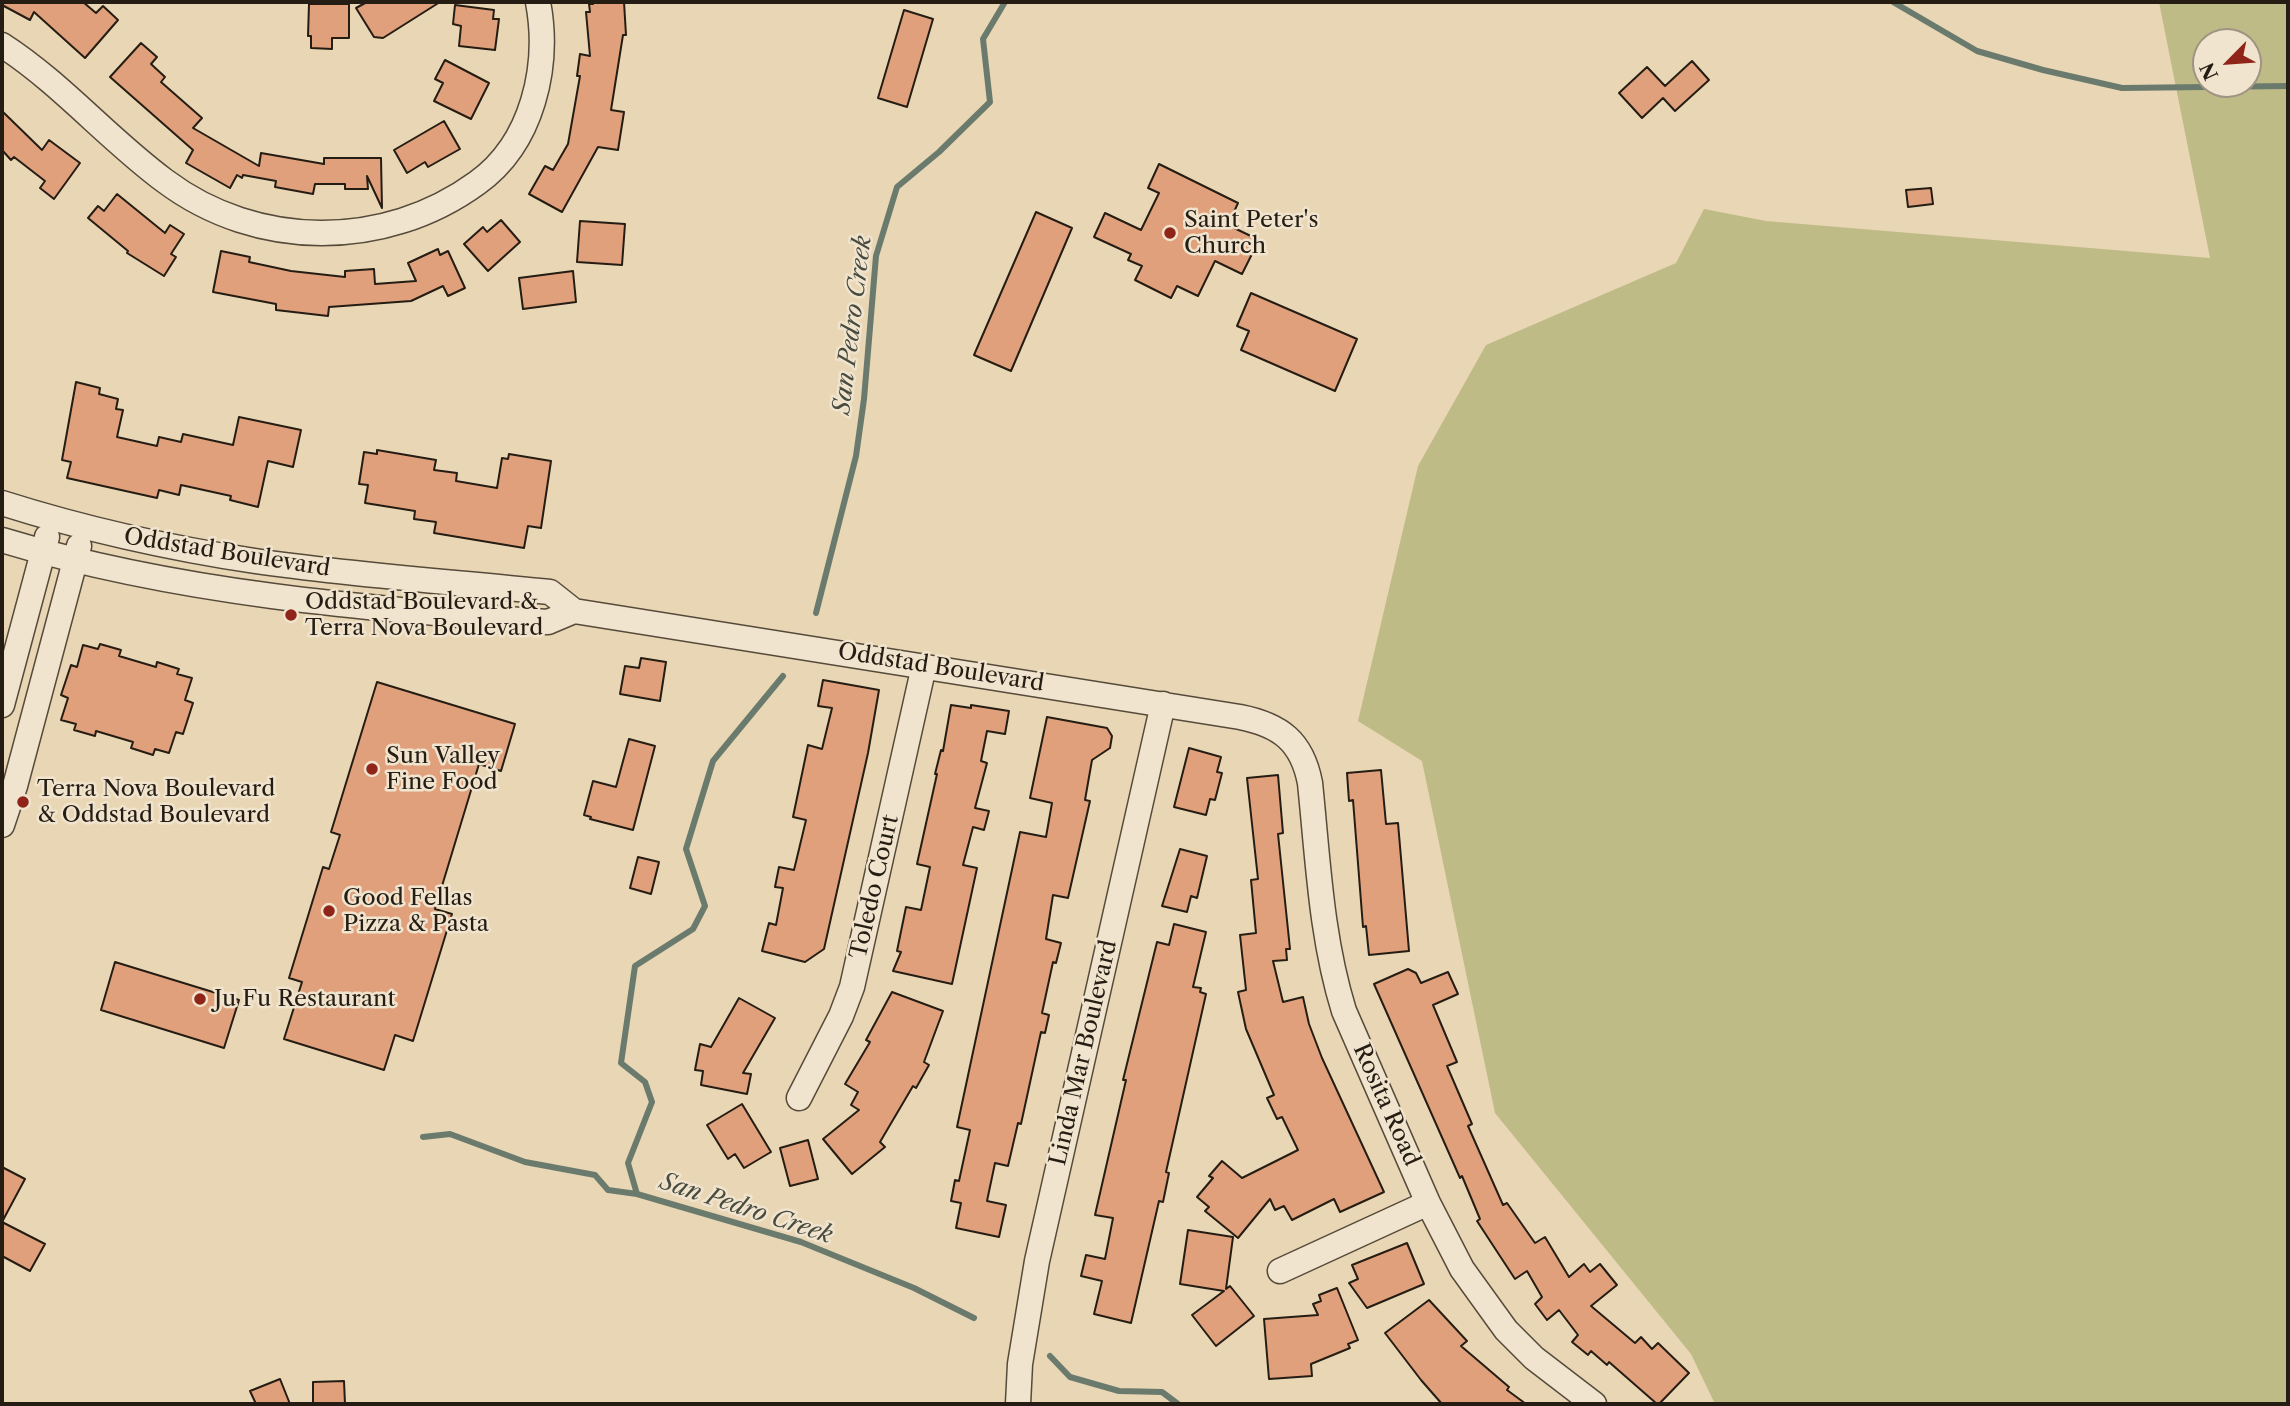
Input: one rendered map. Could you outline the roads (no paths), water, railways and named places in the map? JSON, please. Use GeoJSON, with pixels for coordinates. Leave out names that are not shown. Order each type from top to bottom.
{"type":"FeatureCollection","features":[{"type":"Feature","properties":{"kind":"street"},"geometry":{"type":"LineString","coordinates":[[2,45],[29,64],[157,175],[197,201],[230,216],[262,226],[310,232],[363,232],[426,214],[457,198],[484,178],[507,154],[523,128],[535,96],[542,63],[542,24],[538,2]]}},
{"type":"Feature","properties":{"kind":"street","name":"Oddstad Boulevard"},"geometry":{"type":"LineString","coordinates":[[2,503],[83,527],[199,552],[392,577],[550,592],[574,611],[1254,720],[1280,731],[1298,748]]}},
{"type":"Feature","properties":{"kind":"street"},"geometry":{"type":"LineString","coordinates":[[2,705],[51,518]]}},
{"type":"Feature","properties":{"kind":"street"},"geometry":{"type":"LineString","coordinates":[[2,825],[15,786],[83,527]]}},
{"type":"Feature","properties":{"kind":"street","name":"Oddstad Boulevard"},"geometry":{"type":"LineString","coordinates":[[2,540],[75,561],[189,585],[316,603],[548,622],[574,611]]}},
{"type":"Feature","properties":{"kind":"street","name":"Toledo Court"},"geometry":{"type":"LineString","coordinates":[[799,1098],[841,1016],[852,987],[925,666]]}},
{"type":"Feature","properties":{"kind":"street","name":"Linda Mar Boulevard"},"geometry":{"type":"LineString","coordinates":[[1018,1404],[1020,1364],[1037,1261],[1163,704]]}},
{"type":"Feature","properties":{"kind":"street","name":"Rosita Road"},"geometry":{"type":"LineString","coordinates":[[1298,748],[1310,783],[1326,939],[1333,974],[1344,1011],[1428,1203],[1462,1269],[1506,1331],[1534,1358],[1594,1404]]}},
{"type":"Feature","properties":{"kind":"street"},"geometry":{"type":"LineString","coordinates":[[1280,1271],[1428,1203]]}},
{"type":"Feature","properties":{"kind":"waterway","name":"San Pedro Creek"},"geometry":{"type":"LineString","coordinates":[[816,613],[856,456],[864,399],[876,256],[897,187],[939,152],[990,102],[983,39],[1005,2]]}},
{"type":"Feature","properties":{"kind":"waterway"},"geometry":{"type":"LineString","coordinates":[[1893,2],[1977,51],[2122,88],[2288,86]]}},
{"type":"Feature","properties":{"kind":"waterway","name":"San Pedro Creek"},"geometry":{"type":"LineString","coordinates":[[783,676],[713,761],[686,849],[705,906],[693,929],[635,966],[621,1063],[645,1082],[652,1102],[628,1163],[637,1194],[801,1242],[914,1288],[974,1318]]}},
{"type":"Feature","properties":{"kind":"waterway"},"geometry":{"type":"LineString","coordinates":[[423,1137],[450,1134],[525,1162],[595,1175],[608,1190],[637,1194]]}},
{"type":"Feature","properties":{"kind":"waterway"},"geometry":{"type":"LineString","coordinates":[[1050,1356],[1070,1377],[1119,1391],[1162,1392],[1178,1404]]}},
{"type":"Feature","properties":{"kind":"place","name":"Saint Peter's Church"},"geometry":{"type":"Point","coordinates":[1170,233]}},
{"type":"Feature","properties":{"kind":"place","name":"Oddstad Boulevard & Terra Nova Boulevard"},"geometry":{"type":"Point","coordinates":[291,615]}},
{"type":"Feature","properties":{"kind":"place","name":"Sun Valley Fine Food"},"geometry":{"type":"Point","coordinates":[372,769]}},
{"type":"Feature","properties":{"kind":"place","name":"Terra Nova Boulevard & Oddstad Boulevard"},"geometry":{"type":"Point","coordinates":[23,802]}},
{"type":"Feature","properties":{"kind":"place","name":"Good Fellas Pizza & Pasta"},"geometry":{"type":"Point","coordinates":[329,911]}},
{"type":"Feature","properties":{"kind":"place","name":"Ju Fu Restaurant"},"geometry":{"type":"Point","coordinates":[200,999]}}]}
